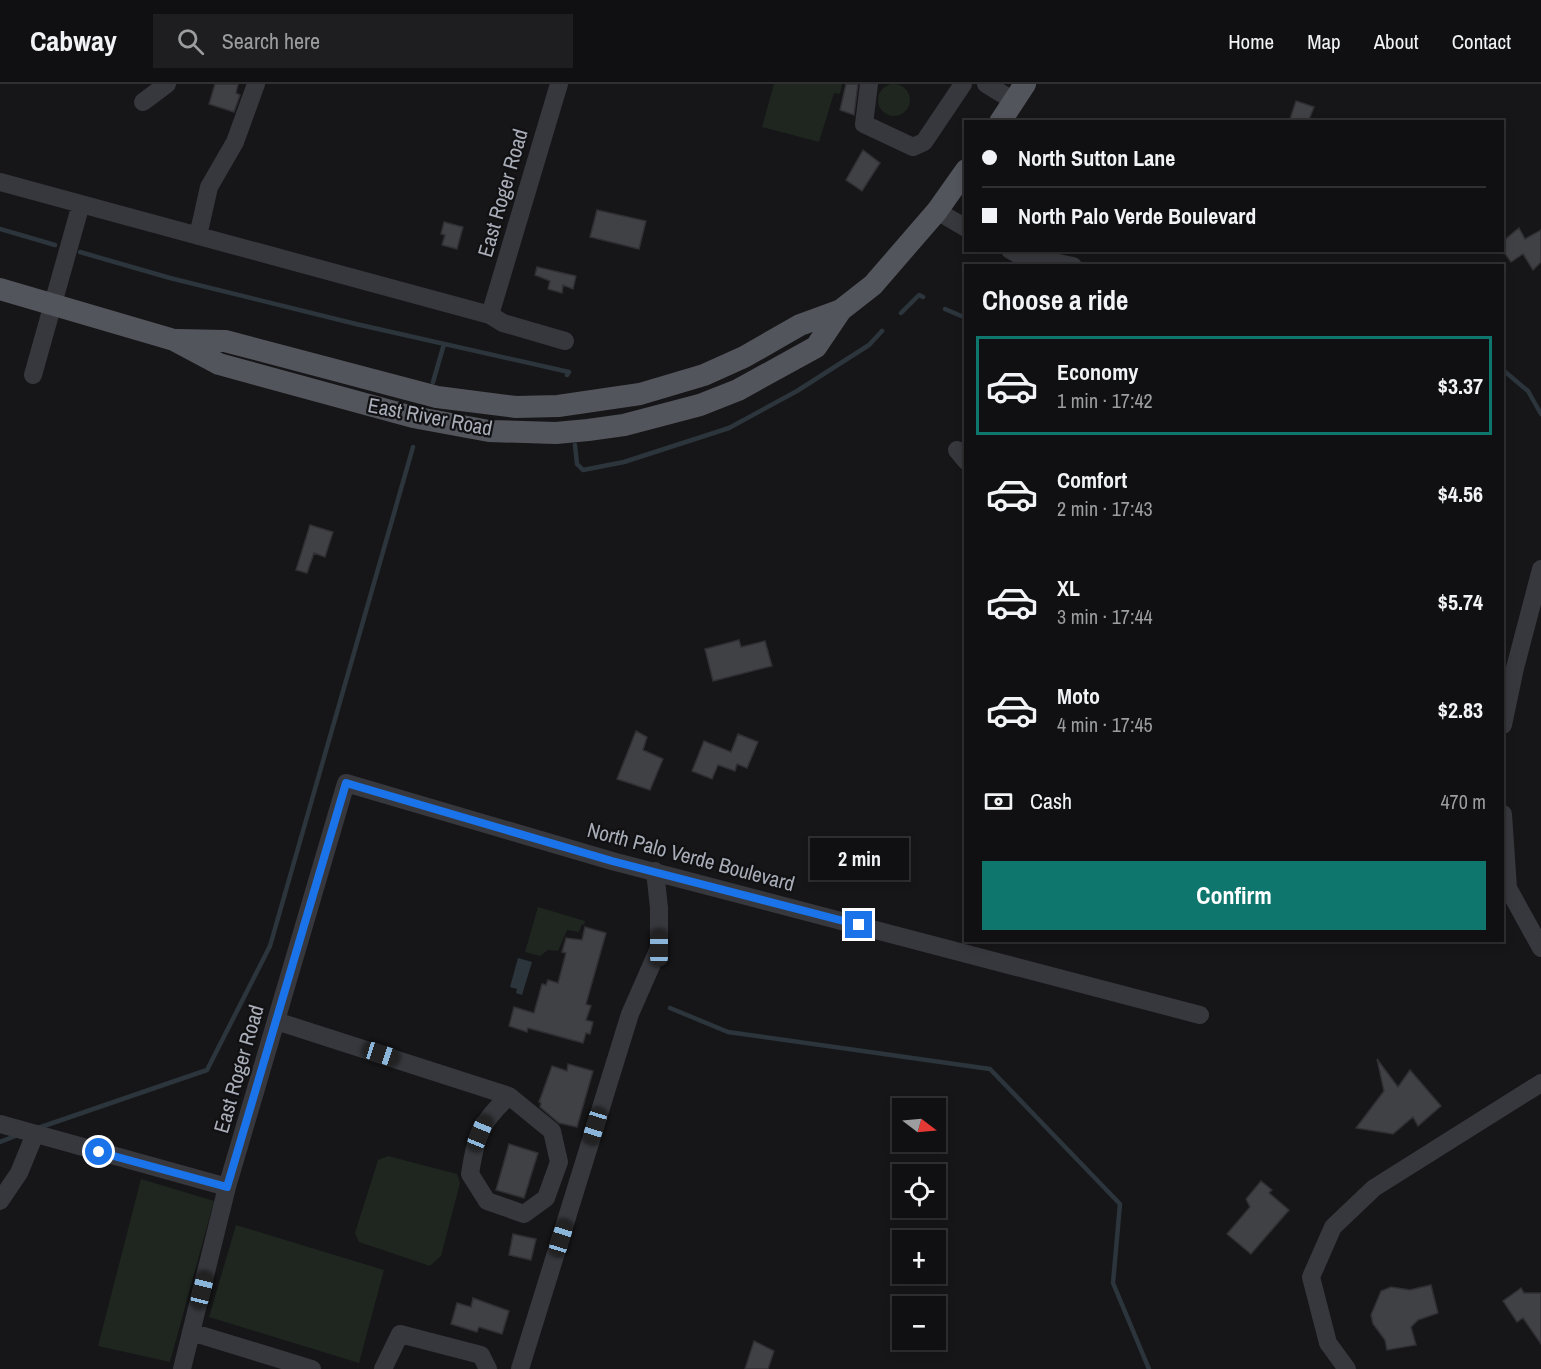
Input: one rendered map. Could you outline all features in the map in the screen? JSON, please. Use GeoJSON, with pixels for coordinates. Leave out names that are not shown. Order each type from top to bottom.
{"type":"FeatureCollection","features":[{"type":"Feature","properties":{"kind":"main road"},"geometry":{"type":"LineString","coordinates":[[1001,120],[1020,92]]}},
{"type":"Feature","properties":{"kind":"main road","name":"East River Road"},"geometry":{"type":"LineString","coordinates":[[0,290],[174,340],[219,364],[413,417],[489,431],[556,433],[624,425],[659,417],[738,390],[816,347],[841,310],[873,285],[937,211],[964,173]]}},
{"type":"Feature","properties":{"kind":"street"},"geometry":{"type":"LineString","coordinates":[[143,102],[167,84]]}},
{"type":"Feature","properties":{"kind":"street"},"geometry":{"type":"LineString","coordinates":[[198,236],[209,188],[235,142],[256,84]]}},
{"type":"Feature","properties":{"kind":"street","name":"East Roger Road"},"geometry":{"type":"LineString","coordinates":[[490,315],[559,84]]}},
{"type":"Feature","properties":{"kind":"street"},"geometry":{"type":"LineString","coordinates":[[869,84],[864,124],[913,147],[924,142],[963,84]]}},
{"type":"Feature","properties":{"kind":"street"},"geometry":{"type":"LineString","coordinates":[[986,84],[1020,92]]}},
{"type":"Feature","properties":{"kind":"street"},"geometry":{"type":"LineString","coordinates":[[0,182],[490,315],[503,323],[565,341]]}},
{"type":"Feature","properties":{"kind":"street"},"geometry":{"type":"LineString","coordinates":[[33,375],[51,304],[81,204]]}},
{"type":"Feature","properties":{"kind":"street"},"geometry":{"type":"LineString","coordinates":[[937,211],[964,227]]}},
{"type":"Feature","properties":{"kind":"street"},"geometry":{"type":"LineString","coordinates":[[1014,252],[1063,264]]}},
{"type":"Feature","properties":{"kind":"street"},"geometry":{"type":"LineString","coordinates":[[1504,719],[1541,568]]}},
{"type":"Feature","properties":{"kind":"street","name":"East Roger Road"},"geometry":{"type":"LineString","coordinates":[[182,1369],[227,1187],[346,783]]}},
{"type":"Feature","properties":{"kind":"street","name":"North Palo Verde Boulevard"},"geometry":{"type":"LineString","coordinates":[[346,783],[655,871],[1200,1015]]}},
{"type":"Feature","properties":{"kind":"street"},"geometry":{"type":"LineString","coordinates":[[1504,829],[1508,888],[1541,948]]}},
{"type":"Feature","properties":{"kind":"street"},"geometry":{"type":"LineString","coordinates":[[520,1369],[630,1014],[659,948],[659,908],[655,871]]}},
{"type":"Feature","properties":{"kind":"street"},"geometry":{"type":"LineString","coordinates":[[276,1021],[509,1096],[552,1131],[559,1162],[546,1198],[524,1214],[487,1201],[471,1174],[474,1149],[487,1117],[509,1096]]}},
{"type":"Feature","properties":{"kind":"street"},"geometry":{"type":"LineString","coordinates":[[1347,1369],[1329,1343],[1311,1276],[1333,1227],[1374,1188],[1541,1083]]}},
{"type":"Feature","properties":{"kind":"street"},"geometry":{"type":"LineString","coordinates":[[0,1124],[227,1187]]}},
{"type":"Feature","properties":{"kind":"street"},"geometry":{"type":"LineString","coordinates":[[0,1201],[19,1173],[35,1134]]}},
{"type":"Feature","properties":{"kind":"street"},"geometry":{"type":"LineString","coordinates":[[191,1332],[312,1369]]}},
{"type":"Feature","properties":{"kind":"street"},"geometry":{"type":"LineString","coordinates":[[383,1369],[400,1335],[481,1355],[488,1369]]}},
{"type":"Feature","properties":{"kind":"shaded area"},"geometry":{"type":"Polygon","coordinates":[[[774,84],[842,84],[840,94],[834,93],[819,142],[762,127],[774,84]]]}},
{"type":"Feature","properties":{"kind":"shaded area"},"geometry":{"type":"Polygon","coordinates":[[[894,84],[905,89],[910,100],[905,111],[894,116],[883,111],[878,100],[883,89],[894,84]]]}},
{"type":"Feature","properties":{"kind":"shaded area"},"geometry":{"type":"Polygon","coordinates":[[[538,907],[585,921],[584,925],[582,924],[579,932],[567,930],[558,951],[548,950],[540,956],[525,952],[538,907]]]}},
{"type":"Feature","properties":{"kind":"shaded area"},"geometry":{"type":"Polygon","coordinates":[[[518,958],[532,962],[522,995],[516,993],[517,989],[510,987],[518,958]]]}},
{"type":"Feature","properties":{"kind":"shaded area"},"geometry":{"type":"Polygon","coordinates":[[[388,1156],[457,1174],[460,1183],[441,1256],[430,1266],[359,1242],[355,1233],[378,1160],[388,1156]]]}},
{"type":"Feature","properties":{"kind":"shaded area"},"geometry":{"type":"Polygon","coordinates":[[[141,1179],[214,1201],[170,1362],[98,1346],[141,1179]]]}},
{"type":"Feature","properties":{"kind":"shaded area"},"geometry":{"type":"Polygon","coordinates":[[[236,1225],[384,1270],[359,1363],[209,1317],[236,1225]]]}},
{"type":"Feature","properties":{"kind":"building"},"geometry":{"type":"Polygon","coordinates":[[[215,84],[238,84],[236,93],[240,95],[234,112],[209,104],[215,84]]]}},
{"type":"Feature","properties":{"kind":"building"},"geometry":{"type":"Polygon","coordinates":[[[846,84],[858,84],[854,115],[840,110],[846,84]]]}},
{"type":"Feature","properties":{"kind":"building"},"geometry":{"type":"Polygon","coordinates":[[[1296,101],[1314,107],[1309,120],[1290,120],[1296,101]]]}},
{"type":"Feature","properties":{"kind":"building"},"geometry":{"type":"Polygon","coordinates":[[[863,150],[880,163],[862,191],[846,180],[863,150]]]}},
{"type":"Feature","properties":{"kind":"building"},"geometry":{"type":"Polygon","coordinates":[[[597,210],[646,221],[639,249],[590,237],[597,210]]]}},
{"type":"Feature","properties":{"kind":"building"},"geometry":{"type":"Polygon","coordinates":[[[444,222],[463,227],[457,249],[442,245],[445,235],[441,234],[444,222]]]}},
{"type":"Feature","properties":{"kind":"building"},"geometry":{"type":"Polygon","coordinates":[[[1519,228],[1525,239],[1541,230],[1541,262],[1533,270],[1523,254],[1511,262],[1504,252],[1504,240],[1519,228]]]}},
{"type":"Feature","properties":{"kind":"building"},"geometry":{"type":"Polygon","coordinates":[[[537,267],[576,276],[573,289],[563,285],[562,293],[548,289],[550,281],[535,275],[537,267]]]}},
{"type":"Feature","properties":{"kind":"building"},"geometry":{"type":"Polygon","coordinates":[[[310,525],[333,532],[325,557],[314,553],[307,573],[296,570],[310,525]]]}},
{"type":"Feature","properties":{"kind":"building"},"geometry":{"type":"Polygon","coordinates":[[[739,640],[741,647],[765,641],[772,666],[713,681],[705,649],[739,640]]]}},
{"type":"Feature","properties":{"kind":"building"},"geometry":{"type":"Polygon","coordinates":[[[636,731],[647,737],[643,750],[663,759],[650,790],[617,779],[636,731]]]}},
{"type":"Feature","properties":{"kind":"building"},"geometry":{"type":"Polygon","coordinates":[[[738,734],[758,742],[747,768],[737,764],[735,771],[718,765],[712,779],[692,771],[704,741],[731,752],[738,734]]]}},
{"type":"Feature","properties":{"kind":"building"},"geometry":{"type":"Polygon","coordinates":[[[585,927],[606,933],[586,1004],[591,1006],[586,1020],[593,1022],[590,1034],[586,1033],[583,1043],[528,1028],[527,1032],[509,1026],[514,1007],[534,1013],[542,984],[546,985],[548,980],[558,983],[566,953],[562,952],[566,938],[582,940],[585,927]]]}},
{"type":"Feature","properties":{"kind":"building"},"geometry":{"type":"Polygon","coordinates":[[[1377,1059],[1398,1087],[1410,1070],[1441,1106],[1418,1126],[1413,1117],[1393,1134],[1356,1128],[1384,1091],[1377,1059]]]}},
{"type":"Feature","properties":{"kind":"building"},"geometry":{"type":"Polygon","coordinates":[[[568,1064],[593,1071],[577,1127],[559,1123],[540,1107],[539,1102],[552,1066],[567,1071],[568,1064]]]}},
{"type":"Feature","properties":{"kind":"building"},"geometry":{"type":"Polygon","coordinates":[[[509,1144],[538,1153],[524,1198],[496,1190],[509,1144]]]}},
{"type":"Feature","properties":{"kind":"building"},"geometry":{"type":"Polygon","coordinates":[[[1261,1181],[1272,1190],[1269,1193],[1289,1210],[1251,1254],[1227,1234],[1250,1207],[1246,1199],[1261,1181]]]}},
{"type":"Feature","properties":{"kind":"building"},"geometry":{"type":"Polygon","coordinates":[[[513,1234],[536,1239],[531,1260],[509,1255],[513,1234]]]}},
{"type":"Feature","properties":{"kind":"building"},"geometry":{"type":"Polygon","coordinates":[[[1431,1285],[1438,1313],[1418,1320],[1411,1327],[1416,1345],[1387,1350],[1385,1340],[1373,1324],[1371,1315],[1381,1291],[1391,1287],[1410,1290],[1431,1285]]]}},
{"type":"Feature","properties":{"kind":"building"},"geometry":{"type":"Polygon","coordinates":[[[1521,1288],[1524,1293],[1541,1293],[1541,1344],[1523,1318],[1517,1322],[1503,1301],[1521,1288]]]}},
{"type":"Feature","properties":{"kind":"building"},"geometry":{"type":"Polygon","coordinates":[[[473,1298],[509,1311],[502,1334],[479,1327],[477,1332],[451,1324],[457,1303],[471,1307],[473,1298]]]}},
{"type":"Feature","properties":{"kind":"building"},"geometry":{"type":"Polygon","coordinates":[[[754,1341],[774,1351],[768,1369],[745,1369],[754,1341]]]}},
{"type":"Feature","properties":{"kind":"waterway"},"geometry":{"type":"LineString","coordinates":[[0,229],[55,245]]}},
{"type":"Feature","properties":{"kind":"waterway"},"geometry":{"type":"LineString","coordinates":[[80,252],[170,278],[356,324],[569,372],[567,375]]}},
{"type":"Feature","properties":{"kind":"waterway"},"geometry":{"type":"LineString","coordinates":[[901,313],[919,295],[923,297]]}},
{"type":"Feature","properties":{"kind":"waterway"},"geometry":{"type":"LineString","coordinates":[[945,309],[964,317]]}},
{"type":"Feature","properties":{"kind":"waterway"},"geometry":{"type":"LineString","coordinates":[[575,445],[577,464],[583,470],[624,462],[729,428],[797,391],[869,345],[882,331]]}},
{"type":"Feature","properties":{"kind":"waterway"},"geometry":{"type":"LineString","coordinates":[[433,382],[444,344]]}},
{"type":"Feature","properties":{"kind":"waterway"},"geometry":{"type":"LineString","coordinates":[[1504,371],[1528,391],[1541,414]]}},
{"type":"Feature","properties":{"kind":"waterway"},"geometry":{"type":"LineString","coordinates":[[38,1128],[207,1070],[270,946],[413,447]]}},
{"type":"Feature","properties":{"kind":"waterway"},"geometry":{"type":"LineString","coordinates":[[670,1008],[728,1032],[990,1069],[1120,1204],[1113,1283],[1149,1369]]}},
{"type":"Feature","properties":{"kind":"waterway"},"geometry":{"type":"LineString","coordinates":[[0,1142],[18,1135]]}},
{"type":"Feature","properties":{"kind":"route"},"geometry":{"type":"LineString","coordinates":[[99,1152],[227,1187],[346,783],[612,861],[859,925]]}}]}
